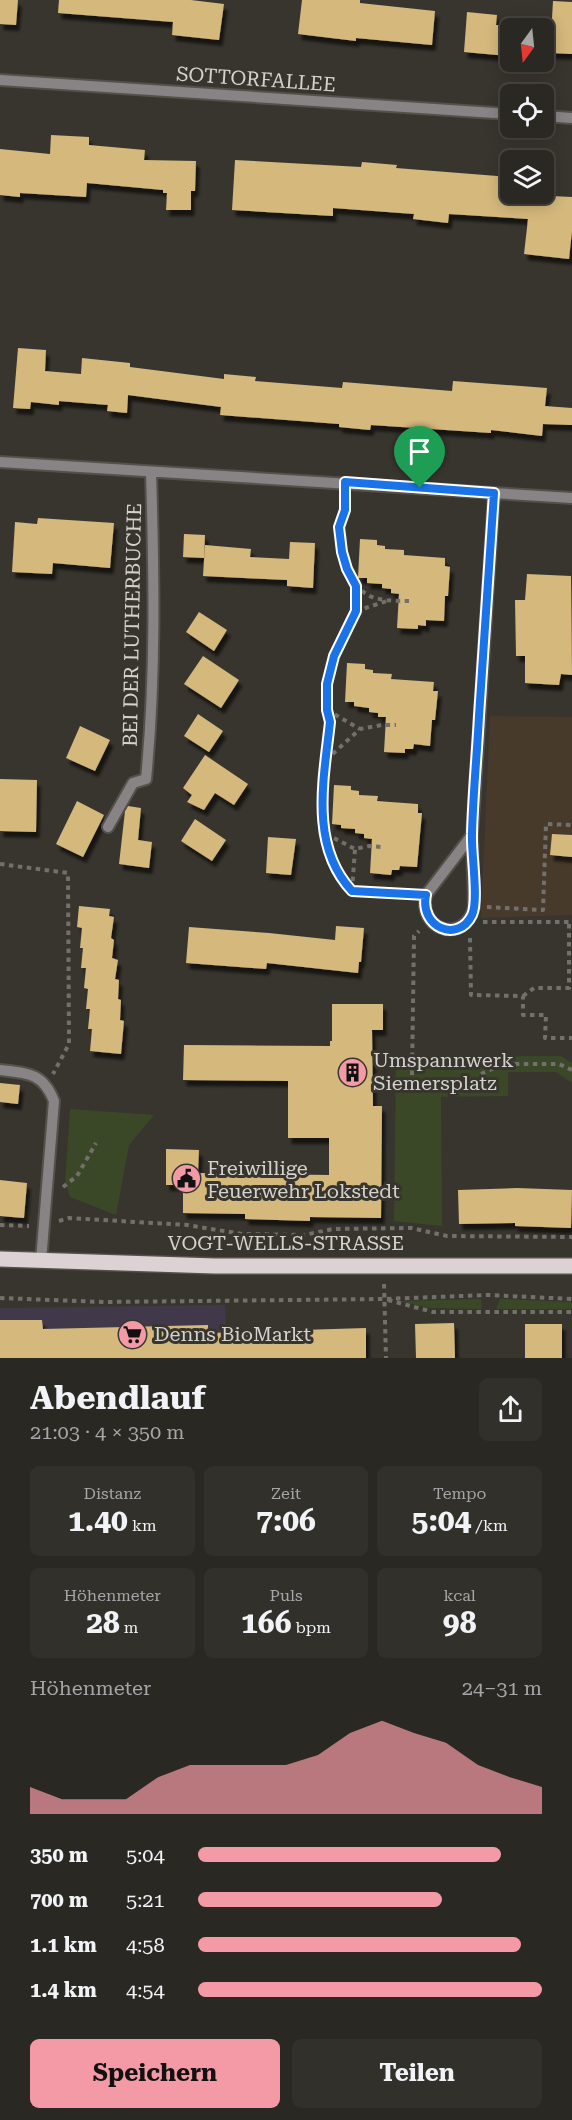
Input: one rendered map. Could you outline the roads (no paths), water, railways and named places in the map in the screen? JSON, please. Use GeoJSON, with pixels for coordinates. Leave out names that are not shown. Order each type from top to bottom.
{"type":"FeatureCollection","features":[{"type":"Feature","properties":{"kind":"main road","name":"VOGT-WELLS-STRASSE"},"geometry":{"type":"LineString","coordinates":[[0,1259],[215,1266],[572,1266]]}},
{"type":"Feature","properties":{"kind":"street","name":"SOTTORFALLEE"},"geometry":{"type":"LineString","coordinates":[[0,80],[500,113]]}},
{"type":"Feature","properties":{"kind":"street"},"geometry":{"type":"LineString","coordinates":[[554,117],[572,118]]}},
{"type":"Feature","properties":{"kind":"street"},"geometry":{"type":"LineString","coordinates":[[0,462],[572,498]]}},
{"type":"Feature","properties":{"kind":"street","name":"BEI DER LUTHERBUCHE"},"geometry":{"type":"LineString","coordinates":[[108,827],[133,783],[146,779],[151,726],[153,549],[151,472]]}},
{"type":"Feature","properties":{"kind":"street"},"geometry":{"type":"LineString","coordinates":[[472,835],[426,895],[425,912],[429,919],[434,925],[449,930],[468,922],[474,907],[472,835],[494,493]]}},
{"type":"Feature","properties":{"kind":"street"},"geometry":{"type":"LineString","coordinates":[[0,1070],[27,1073],[48,1085],[54,1101],[40,1261]]}},
{"type":"Feature","properties":{"kind":"place","name":"Umspannwerk Siemersplatz"},"geometry":{"type":"Point","coordinates":[352,1072]}},
{"type":"Feature","properties":{"kind":"place","name":"Freiwillige Feuerwehr Lokstedt"},"geometry":{"type":"Point","coordinates":[186,1179]}},
{"type":"Feature","properties":{"kind":"place","name":"Denns BioMarkt"},"geometry":{"type":"Point","coordinates":[133,1334]}}]}
